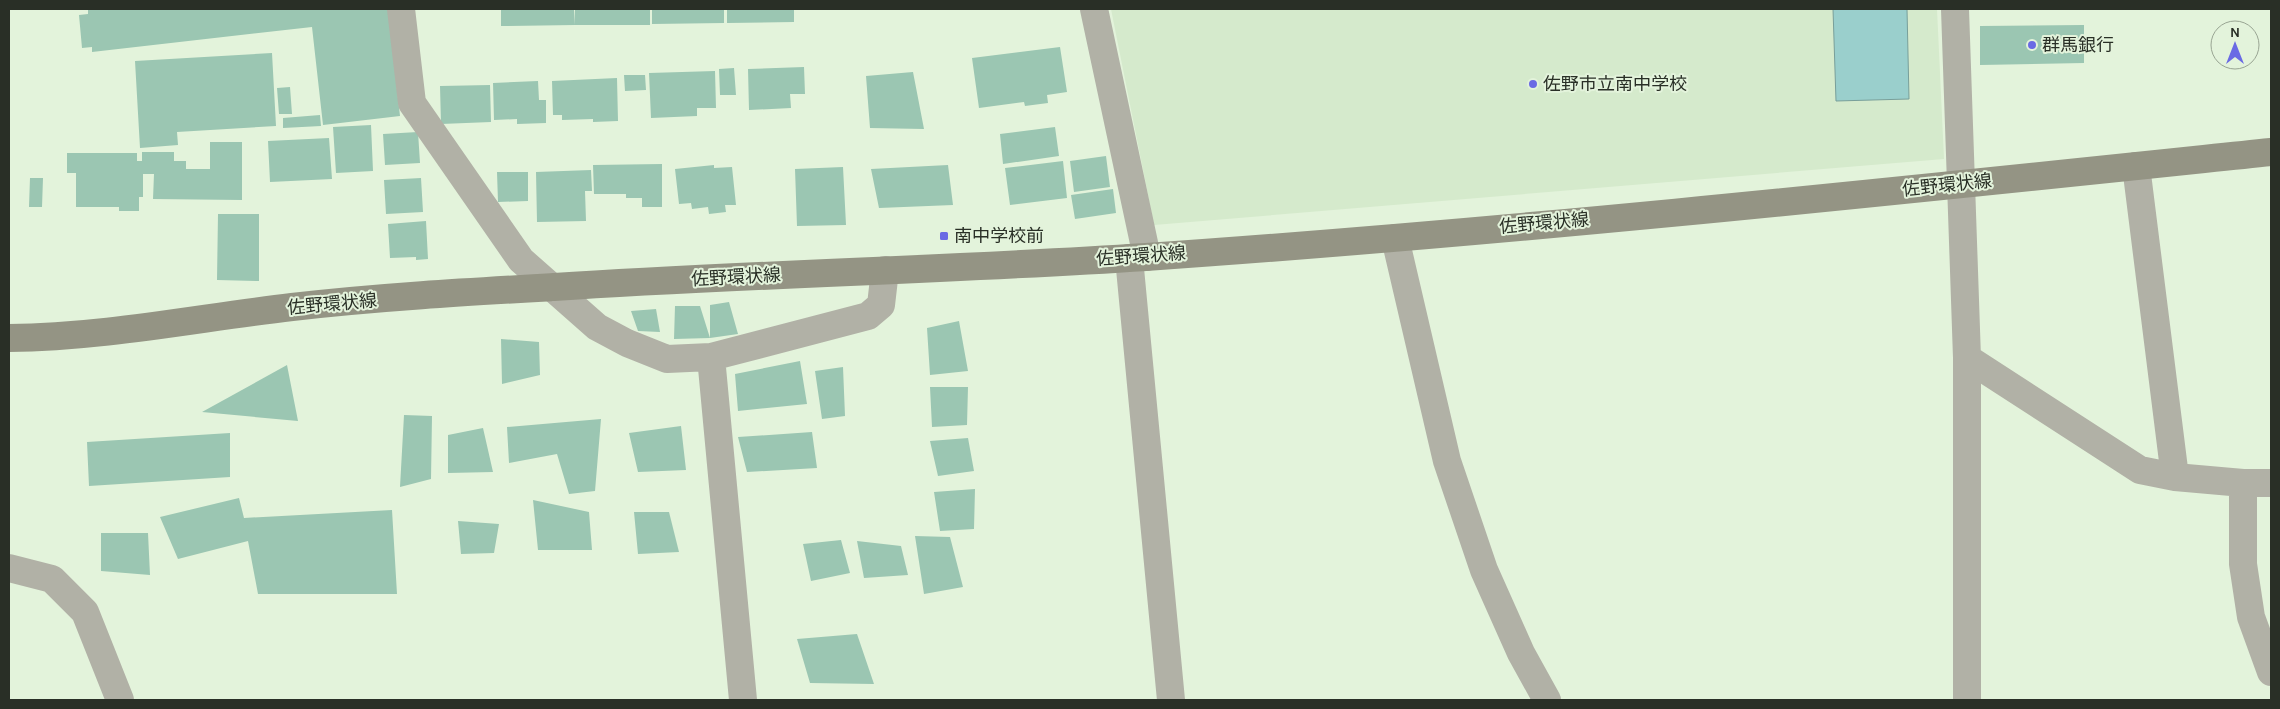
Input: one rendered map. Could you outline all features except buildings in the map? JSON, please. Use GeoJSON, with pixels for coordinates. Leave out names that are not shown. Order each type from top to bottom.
{"type":"FeatureCollection","features":[{"type":"Feature","properties":{"kind":"main road","name":"佐野環状線"},"geometry":{"type":"LineString","coordinates":[[9,338],[53,338],[294,307],[551,287],[1138,257],[1395,238],[1962,184],[2271,152]]}},
{"type":"Feature","properties":{"kind":"street"},"geometry":{"type":"LineString","coordinates":[[401,9],[412,103],[521,260],[597,327],[627,343],[667,359],[711,357],[868,316],[881,305],[885,270]]}},
{"type":"Feature","properties":{"kind":"street"},"geometry":{"type":"LineString","coordinates":[[1094,9],[1138,257],[1171,700]]}},
{"type":"Feature","properties":{"kind":"street"},"geometry":{"type":"LineString","coordinates":[[1956,9],[1967,358],[1967,700]]}},
{"type":"Feature","properties":{"kind":"street"},"geometry":{"type":"LineString","coordinates":[[2136,166],[2175,477]]}},
{"type":"Feature","properties":{"kind":"street"},"geometry":{"type":"LineString","coordinates":[[1395,238],[1447,462],[1484,570],[1521,653],[1547,700]]}},
{"type":"Feature","properties":{"kind":"street"},"geometry":{"type":"LineString","coordinates":[[711,357],[743,700]]}},
{"type":"Feature","properties":{"kind":"street"},"geometry":{"type":"LineString","coordinates":[[1967,358],[2140,470],[2175,477],[2271,484]]}},
{"type":"Feature","properties":{"kind":"street"},"geometry":{"type":"LineString","coordinates":[[2243,482],[2243,564],[2250,608],[2271,672]]}},
{"type":"Feature","properties":{"kind":"street"},"geometry":{"type":"LineString","coordinates":[[9,568],[52,579],[85,612],[120,700]]}},
{"type":"Feature","properties":{"kind":"shaded area","name":"佐野市立南中学校"},"geometry":{"type":"Polygon","coordinates":[[[1111,9],[1937,9],[1944,159],[1154,225],[1111,9]]]}},
{"type":"Feature","properties":{"kind":"water"},"geometry":{"type":"Polygon","coordinates":[[[1833,9],[1907,9],[1909,99],[1836,101],[1833,9]]]}},
{"type":"Feature","properties":{"kind":"place","name":"群馬銀行"},"geometry":{"type":"Point","coordinates":[2032,45]}},
{"type":"Feature","properties":{"kind":"place","name":"佐野市立南中学校"},"geometry":{"type":"Point","coordinates":[1533,84]}},
{"type":"Feature","properties":{"kind":"place","name":"南中学校前"},"geometry":{"type":"Point","coordinates":[944,236]}}]}
